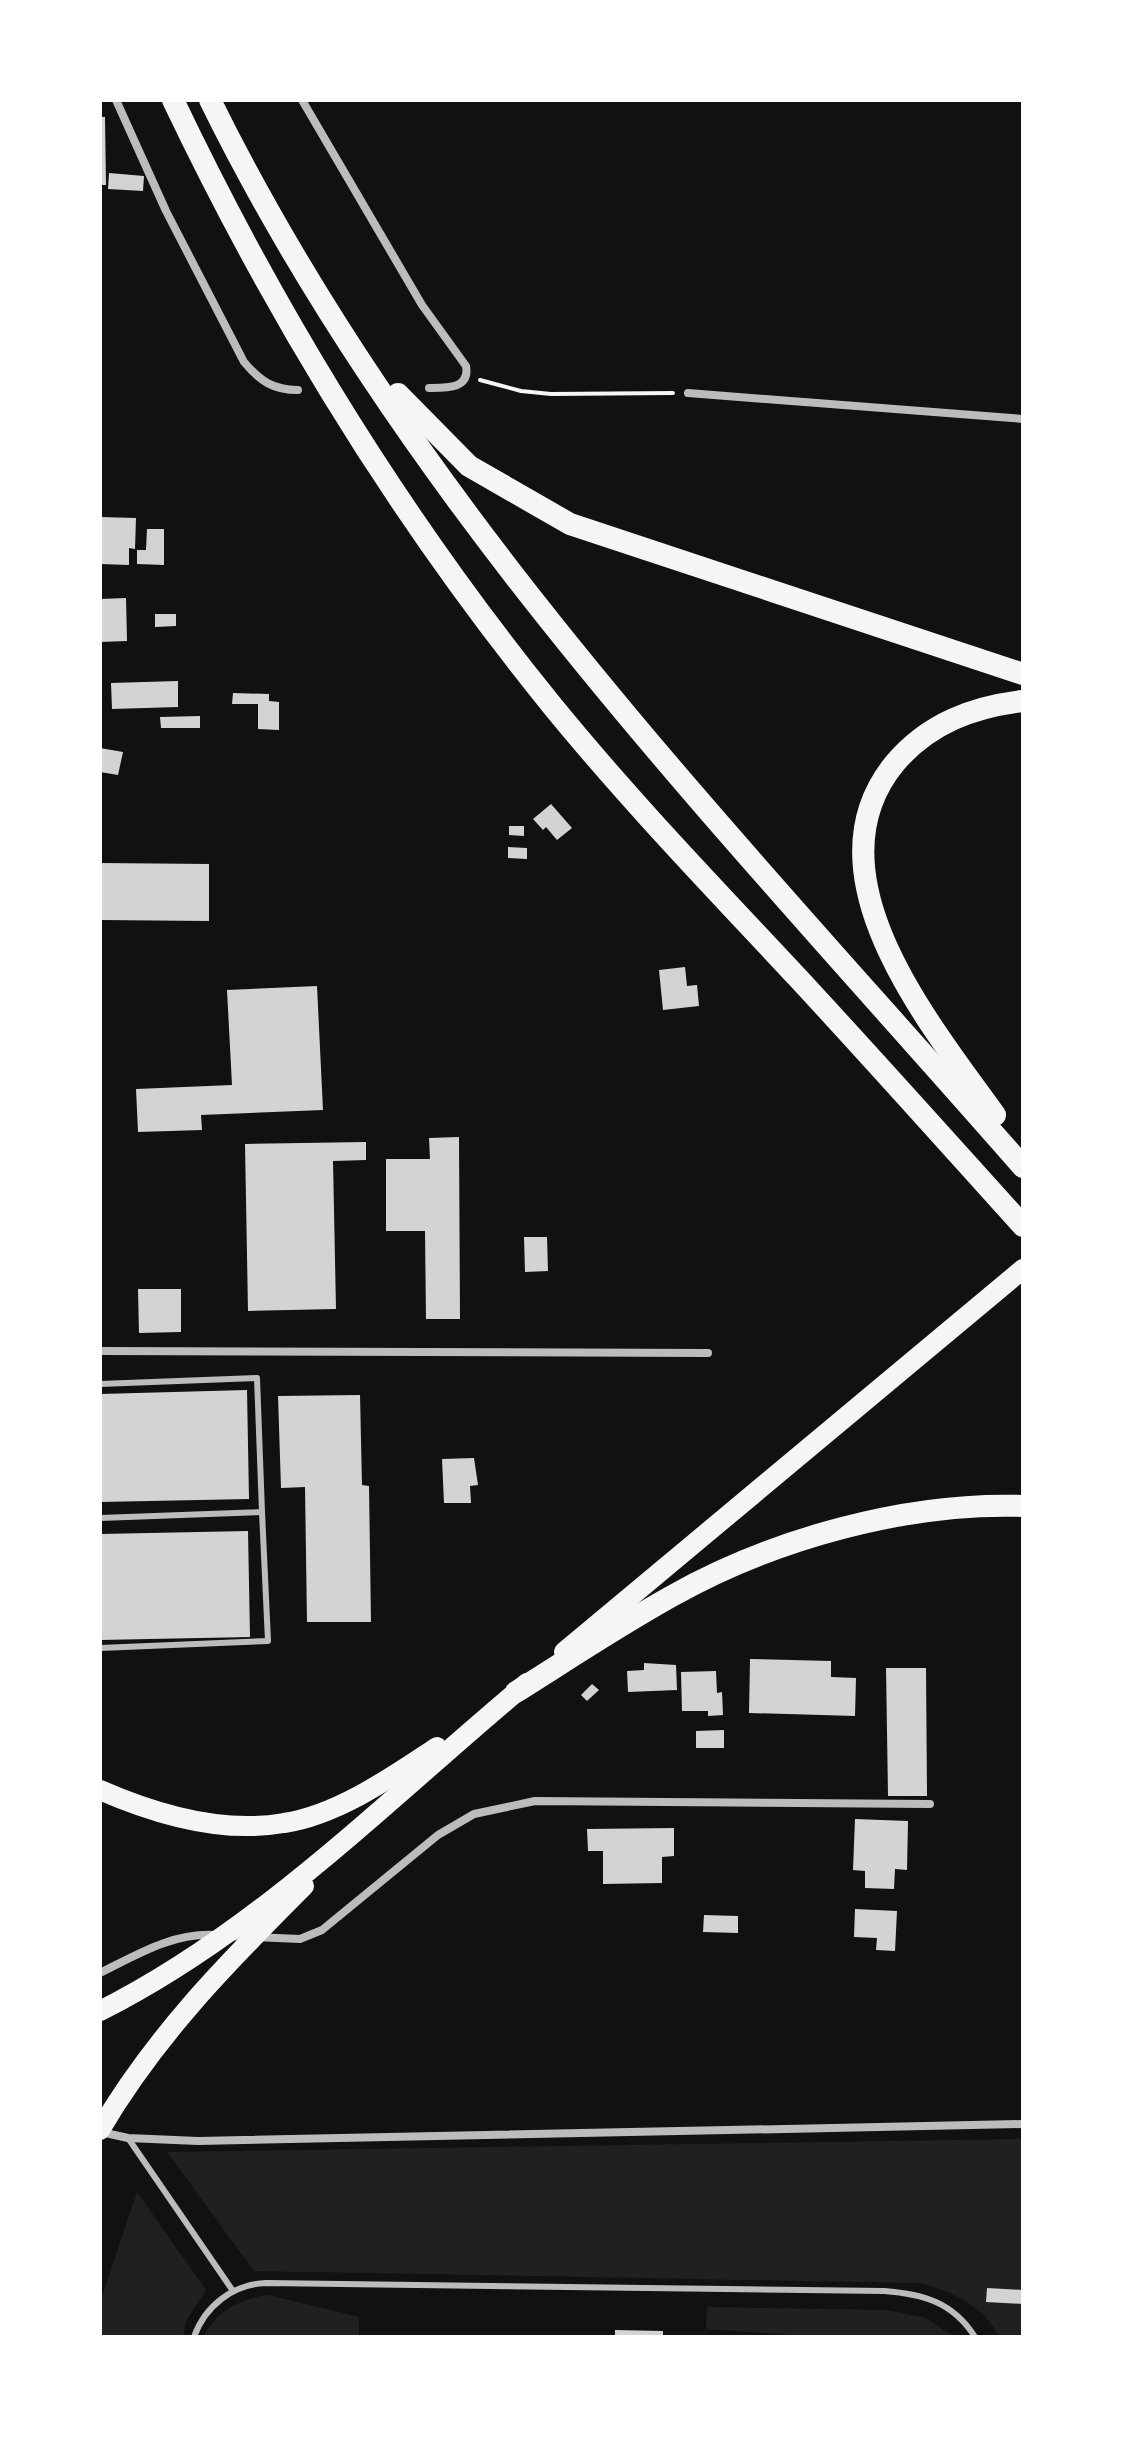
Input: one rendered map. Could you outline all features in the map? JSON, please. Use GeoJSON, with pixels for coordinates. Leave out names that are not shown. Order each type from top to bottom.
{"type":"FeatureCollection","features":[{"type":"Feature","properties":{"kind":"highway"},"geometry":{"type":"LineString","coordinates":[[173,100],[239,231],[291,324],[397,494],[464,591],[550,703],[654,824],[882,1068],[1023,1226]]}},
{"type":"Feature","properties":{"kind":"highway"},"geometry":{"type":"LineString","coordinates":[[210,100],[261,200],[313,290],[453,494],[531,599],[654,747],[1023,1167]]}},
{"type":"Feature","properties":{"kind":"highway"},"geometry":{"type":"LineString","coordinates":[[261,200],[385,377],[419,417],[469,466],[570,524],[1023,674]]}},
{"type":"Feature","properties":{"kind":"highway"},"geometry":{"type":"LineString","coordinates":[[1023,701],[969,712],[927,733],[904,753],[886,775],[867,815],[863,837],[864,868],[874,915],[890,952],[930,1023],[1023,1155]]}},
{"type":"Feature","properties":{"kind":"highway"},"geometry":{"type":"LineString","coordinates":[[516,1692],[672,1595],[727,1568],[777,1549],[842,1529],[912,1514],[962,1507],[1023,1506]]}},
{"type":"Feature","properties":{"kind":"main road"},"geometry":{"type":"LineString","coordinates":[[100,2011],[160,1978],[213,1942],[369,1821],[516,1692],[1023,1269]]}},
{"type":"Feature","properties":{"kind":"main road"},"geometry":{"type":"LineString","coordinates":[[100,1790],[161,1813],[225,1825],[286,1823],[370,1790],[516,1692]]}},
{"type":"Feature","properties":{"kind":"main road"},"geometry":{"type":"LineString","coordinates":[[100,2131],[137,2070],[173,2023],[369,1821]]}},
{"type":"Feature","properties":{"kind":"street"},"geometry":{"type":"LineString","coordinates":[[116,100],[166,211],[244,362],[259,380],[268,385],[298,390]]}},
{"type":"Feature","properties":{"kind":"street"},"geometry":{"type":"LineString","coordinates":[[302,100],[406,279],[439,332],[466,366],[467,377],[457,386],[429,388]]}},
{"type":"Feature","properties":{"kind":"street"},"geometry":{"type":"LineString","coordinates":[[688,393],[1023,419]]}},
{"type":"Feature","properties":{"kind":"street"},"geometry":{"type":"LineString","coordinates":[[100,1351],[708,1353]]}},
{"type":"Feature","properties":{"kind":"street"},"geometry":{"type":"LineString","coordinates":[[100,1973],[158,1943],[194,1934],[300,1939],[322,1930],[438,1835],[474,1814],[535,1801],[930,1804]]}},
{"type":"Feature","properties":{"kind":"street"},"geometry":{"type":"LineString","coordinates":[[100,2131],[128,2138],[214,2141],[1023,2124]]}},
{"type":"Feature","properties":{"kind":"lane"},"geometry":{"type":"LineString","coordinates":[[100,1384],[257,1378],[268,1641],[100,1648]]}},
{"type":"Feature","properties":{"kind":"lane"},"geometry":{"type":"LineString","coordinates":[[100,1518],[262,1512]]}},
{"type":"Feature","properties":{"kind":"lane"},"geometry":{"type":"LineString","coordinates":[[128,2138],[233,2291]]}},
{"type":"Feature","properties":{"kind":"lane"},"geometry":{"type":"LineString","coordinates":[[194,2337],[203,2317],[233,2291],[245,2285],[266,2283],[911,2293],[944,2304],[955,2312],[975,2337]]}},
{"type":"Feature","properties":{"kind":"path"},"geometry":{"type":"LineString","coordinates":[[467,377],[521,391],[551,394],[688,393]]}},
{"type":"Feature","properties":{"kind":"shaded area"},"geometry":{"type":"Polygon","coordinates":[[[1023,2139],[1023,2337],[999,2337],[976,2308],[956,2296],[922,2283],[254,2271],[167,2152],[1023,2139]]]}},
{"type":"Feature","properties":{"kind":"shaded area"},"geometry":{"type":"Polygon","coordinates":[[[137,2192],[206,2290],[186,2321],[183,2337],[100,2337],[100,2302],[137,2192]]]}},
{"type":"Feature","properties":{"kind":"shaded area"},"geometry":{"type":"Polygon","coordinates":[[[268,2295],[359,2317],[359,2337],[203,2337],[222,2313],[248,2300],[268,2295]]]}},
{"type":"Feature","properties":{"kind":"shaded area"},"geometry":{"type":"Polygon","coordinates":[[[707,2307],[887,2310],[926,2318],[955,2337],[821,2337],[706,2329],[707,2307]]]}},
{"type":"Feature","properties":{"kind":"building"},"geometry":{"type":"Polygon","coordinates":[[[100,117],[105,117],[106,185],[100,185],[100,117]]]}},
{"type":"Feature","properties":{"kind":"building"},"geometry":{"type":"Polygon","coordinates":[[[109,173],[144,176],[143,191],[108,189],[109,173]]]}},
{"type":"Feature","properties":{"kind":"building"},"geometry":{"type":"Polygon","coordinates":[[[100,517],[136,518],[135,549],[129,548],[129,565],[100,564],[100,517]]]}},
{"type":"Feature","properties":{"kind":"building"},"geometry":{"type":"Polygon","coordinates":[[[147,529],[164,529],[164,565],[137,564],[137,550],[146,550],[147,529]]]}},
{"type":"Feature","properties":{"kind":"building"},"geometry":{"type":"Polygon","coordinates":[[[126,598],[127,641],[100,642],[100,599],[126,598]]]}},
{"type":"Feature","properties":{"kind":"building"},"geometry":{"type":"Polygon","coordinates":[[[155,614],[176,614],[176,626],[155,627],[155,614]]]}},
{"type":"Feature","properties":{"kind":"building"},"geometry":{"type":"Polygon","coordinates":[[[178,681],[178,707],[112,709],[111,683],[178,681]]]}},
{"type":"Feature","properties":{"kind":"building"},"geometry":{"type":"Polygon","coordinates":[[[233,693],[269,694],[269,701],[279,702],[279,730],[258,729],[258,704],[232,704],[233,693]]]}},
{"type":"Feature","properties":{"kind":"building"},"geometry":{"type":"Polygon","coordinates":[[[200,716],[200,728],[161,728],[160,717],[200,716]]]}},
{"type":"Feature","properties":{"kind":"building"},"geometry":{"type":"Polygon","coordinates":[[[100,748],[123,752],[118,775],[100,772],[100,748]]]}},
{"type":"Feature","properties":{"kind":"building"},"geometry":{"type":"Polygon","coordinates":[[[551,804],[572,828],[557,840],[546,827],[543,830],[533,819],[551,804]]]}},
{"type":"Feature","properties":{"kind":"building"},"geometry":{"type":"Polygon","coordinates":[[[509,826],[524,826],[524,836],[509,835],[509,826]]]}},
{"type":"Feature","properties":{"kind":"building"},"geometry":{"type":"Polygon","coordinates":[[[508,847],[527,848],[527,859],[508,858],[508,847]]]}},
{"type":"Feature","properties":{"kind":"building"},"geometry":{"type":"Polygon","coordinates":[[[100,863],[209,864],[209,921],[100,920],[100,863]]]}},
{"type":"Feature","properties":{"kind":"building"},"geometry":{"type":"Polygon","coordinates":[[[685,967],[687,986],[697,985],[699,1006],[663,1010],[659,970],[685,967]]]}},
{"type":"Feature","properties":{"kind":"building"},"geometry":{"type":"Polygon","coordinates":[[[317,986],[323,1110],[201,1115],[202,1130],[138,1132],[136,1089],[232,1085],[227,990],[317,986]]]}},
{"type":"Feature","properties":{"kind":"building"},"geometry":{"type":"Polygon","coordinates":[[[459,1137],[460,1319],[426,1319],[425,1231],[386,1231],[386,1159],[430,1159],[429,1138],[459,1137]]]}},
{"type":"Feature","properties":{"kind":"building"},"geometry":{"type":"Polygon","coordinates":[[[366,1142],[366,1160],[333,1161],[336,1309],[248,1311],[245,1144],[366,1142]]]}},
{"type":"Feature","properties":{"kind":"building"},"geometry":{"type":"Polygon","coordinates":[[[524,1237],[547,1237],[548,1271],[525,1272],[524,1237]]]}},
{"type":"Feature","properties":{"kind":"building"},"geometry":{"type":"Polygon","coordinates":[[[138,1289],[181,1289],[181,1332],[139,1333],[138,1289]]]}},
{"type":"Feature","properties":{"kind":"building"},"geometry":{"type":"Polygon","coordinates":[[[247,1390],[249,1499],[100,1502],[100,1394],[247,1390]]]}},
{"type":"Feature","properties":{"kind":"building"},"geometry":{"type":"Polygon","coordinates":[[[360,1395],[362,1485],[369,1486],[371,1622],[307,1622],[305,1487],[281,1488],[278,1396],[360,1395]]]}},
{"type":"Feature","properties":{"kind":"building"},"geometry":{"type":"Polygon","coordinates":[[[474,1458],[478,1485],[470,1486],[471,1503],[444,1503],[442,1459],[474,1458]]]}},
{"type":"Feature","properties":{"kind":"building"},"geometry":{"type":"Polygon","coordinates":[[[248,1531],[250,1637],[100,1640],[100,1534],[248,1531]]]}},
{"type":"Feature","properties":{"kind":"building"},"geometry":{"type":"Polygon","coordinates":[[[750,1659],[831,1661],[831,1677],[856,1678],[855,1716],[749,1713],[750,1659]]]}},
{"type":"Feature","properties":{"kind":"building"},"geometry":{"type":"Polygon","coordinates":[[[644,1663],[676,1665],[677,1690],[628,1692],[627,1671],[644,1670],[644,1663]]]}},
{"type":"Feature","properties":{"kind":"building"},"geometry":{"type":"Polygon","coordinates":[[[886,1668],[926,1668],[927,1796],[888,1796],[886,1668]]]}},
{"type":"Feature","properties":{"kind":"building"},"geometry":{"type":"Polygon","coordinates":[[[716,1671],[717,1693],[722,1692],[723,1715],[708,1716],[708,1711],[682,1711],[681,1672],[716,1671]]]}},
{"type":"Feature","properties":{"kind":"building"},"geometry":{"type":"Polygon","coordinates":[[[592,1684],[599,1690],[587,1701],[581,1695],[592,1684]]]}},
{"type":"Feature","properties":{"kind":"building"},"geometry":{"type":"Polygon","coordinates":[[[724,1730],[724,1748],[696,1748],[696,1731],[724,1730]]]}},
{"type":"Feature","properties":{"kind":"building"},"geometry":{"type":"Polygon","coordinates":[[[855,1819],[908,1821],[907,1870],[895,1869],[894,1889],[865,1888],[865,1871],[853,1870],[855,1819]]]}},
{"type":"Feature","properties":{"kind":"building"},"geometry":{"type":"Polygon","coordinates":[[[674,1828],[674,1856],[662,1857],[662,1883],[603,1884],[603,1851],[588,1851],[587,1829],[674,1828]]]}},
{"type":"Feature","properties":{"kind":"building"},"geometry":{"type":"Polygon","coordinates":[[[855,1909],[897,1911],[895,1951],[876,1950],[877,1938],[854,1937],[855,1909]]]}},
{"type":"Feature","properties":{"kind":"building"},"geometry":{"type":"Polygon","coordinates":[[[704,1915],[738,1916],[738,1933],[703,1932],[704,1915]]]}},
{"type":"Feature","properties":{"kind":"building"},"geometry":{"type":"Polygon","coordinates":[[[987,2288],[1023,2290],[1023,2304],[986,2302],[987,2288]]]}},
{"type":"Feature","properties":{"kind":"building"},"geometry":{"type":"Polygon","coordinates":[[[615,2330],[663,2331],[663,2337],[615,2337],[615,2330]]]}}]}
